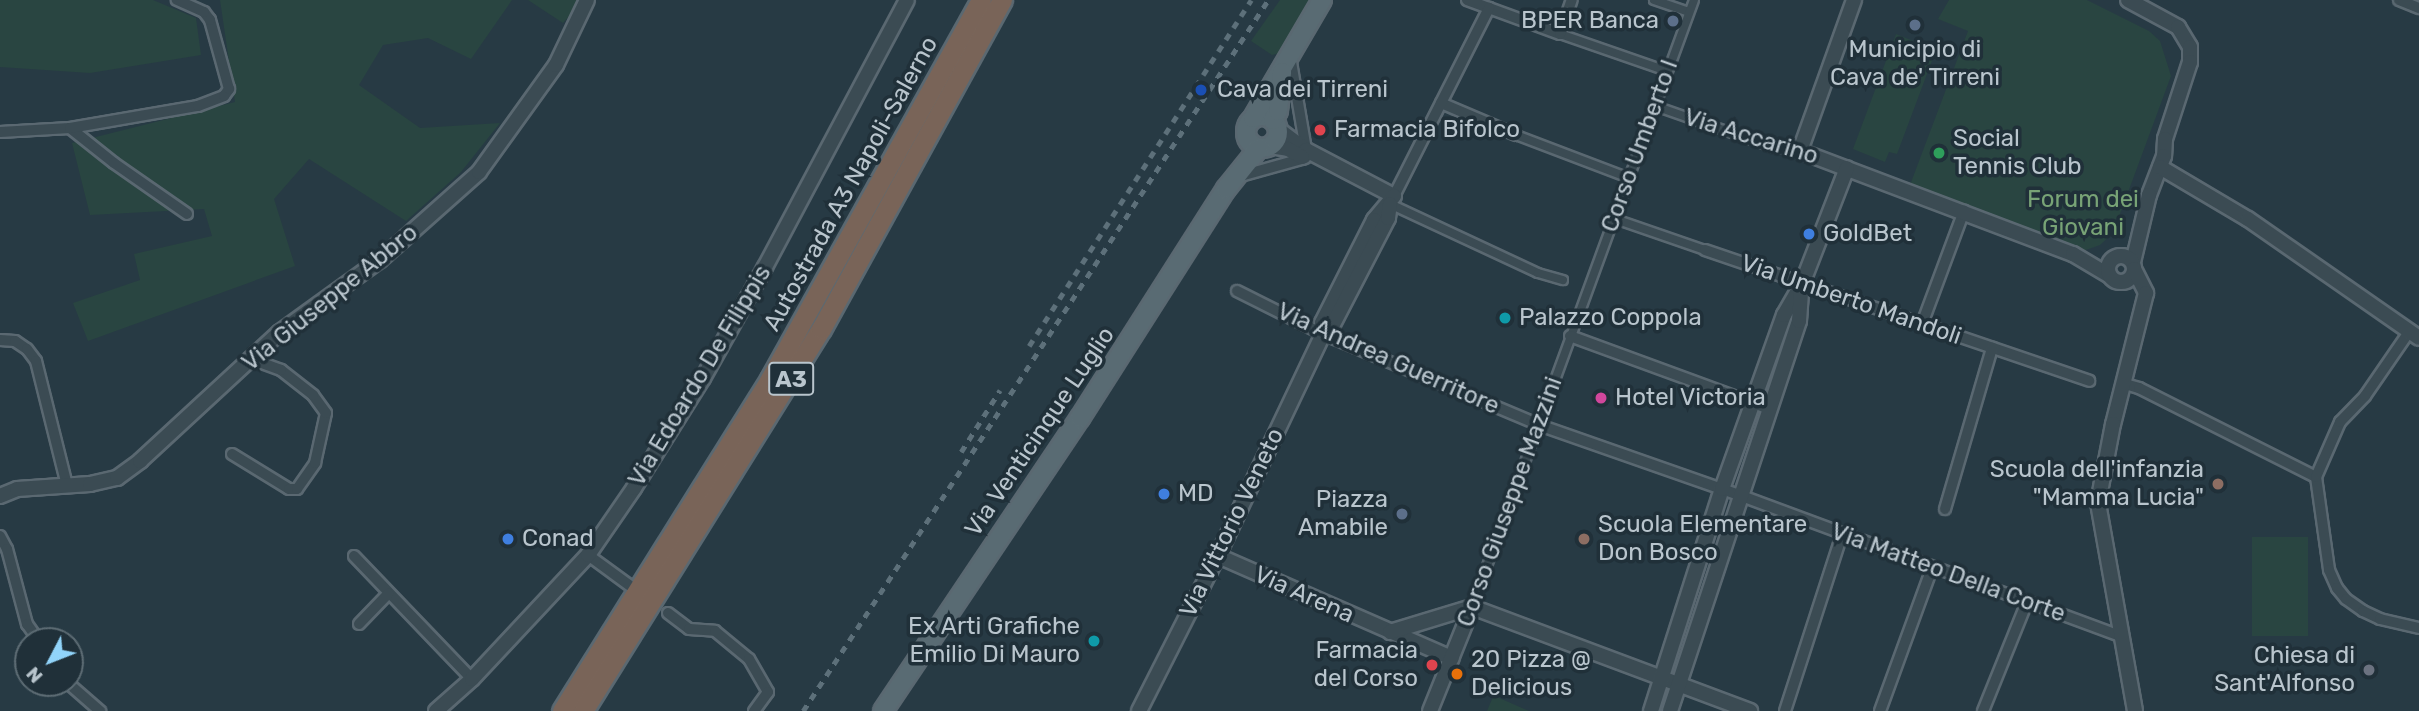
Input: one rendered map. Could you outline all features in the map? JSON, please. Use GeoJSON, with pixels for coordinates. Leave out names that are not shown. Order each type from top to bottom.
{"type":"FeatureCollection","features":[{"type":"Feature","properties":{"kind":"highway","name":"Autostrada A3 Napoli-Salerno"},"geometry":{"type":"LineString","coordinates":[[562,711],[770,379],[981,0]]}},
{"type":"Feature","properties":{"kind":"highway","name":"Autostrada A3 Napoli-Salerno"},"geometry":{"type":"LineString","coordinates":[[583,711],[821,329],[1002,0]]}},
{"type":"Feature","properties":{"kind":"main road"},"geometry":{"type":"LineString","coordinates":[[1235,178],[1250,126],[1322,0]]}},
{"type":"Feature","properties":{"kind":"main road"},"geometry":{"type":"LineString","coordinates":[[1235,178],[1277,138],[1275,124],[1286,61]]}},
{"type":"Feature","properties":{"kind":"main road"},"geometry":{"type":"LineString","coordinates":[[1265,147],[1250,143],[1250,126],[1262,115],[1275,124]]}},
{"type":"Feature","properties":{"kind":"main road","name":"Via Venticinque Luglio"},"geometry":{"type":"LineString","coordinates":[[884,711],[1080,418],[1235,178]]}},
{"type":"Feature","properties":{"kind":"street"},"geometry":{"type":"LineString","coordinates":[[0,132],[70,128],[198,106],[224,96],[229,89],[210,20],[204,12],[177,0]]}},
{"type":"Feature","properties":{"kind":"street","name":"Via Giuseppe Abbro"},"geometry":{"type":"LineString","coordinates":[[0,496],[17,489],[90,484],[117,478],[140,461],[280,332],[380,260],[479,172],[556,65],[587,0]]}},
{"type":"Feature","properties":{"kind":"street","name":"Via Edoardo De Filippis"},"geometry":{"type":"LineString","coordinates":[[436,711],[472,679],[588,555],[703,378],[906,0]]}},
{"type":"Feature","properties":{"kind":"street"},"geometry":{"type":"LineString","coordinates":[[1467,0],[1496,6],[1560,34],[1667,71]]}},
{"type":"Feature","properties":{"kind":"street"},"geometry":{"type":"LineString","coordinates":[[1560,34],[1573,0]]}},
{"type":"Feature","properties":{"kind":"street"},"geometry":{"type":"LineString","coordinates":[[1654,0],[1689,12]]}},
{"type":"Feature","properties":{"kind":"street","name":"Corso Umberto I"},"geometry":{"type":"LineString","coordinates":[[1586,291],[1615,219],[1694,0]]}},
{"type":"Feature","properties":{"kind":"street"},"geometry":{"type":"LineString","coordinates":[[1800,151],[1854,0]]}},
{"type":"Feature","properties":{"kind":"street"},"geometry":{"type":"LineString","coordinates":[[2073,254],[2116,281],[2125,282],[2132,277],[2141,228],[2162,161],[2165,139],[2190,62],[2190,47],[2178,27],[2128,0]]}},
{"type":"Feature","properties":{"kind":"street"},"geometry":{"type":"LineString","coordinates":[[2146,0],[2184,21],[2192,32],[2199,51],[2195,76],[2173,142],[2162,161]]}},
{"type":"Feature","properties":{"kind":"street"},"geometry":{"type":"LineString","coordinates":[[2399,0],[2419,8]]}},
{"type":"Feature","properties":{"kind":"street"},"geometry":{"type":"LineString","coordinates":[[1392,200],[1441,103],[1496,6]]}},
{"type":"Feature","properties":{"kind":"street"},"geometry":{"type":"LineString","coordinates":[[1286,61],[1305,154]]}},
{"type":"Feature","properties":{"kind":"street"},"geometry":{"type":"LineString","coordinates":[[1441,103],[1629,178]]}},
{"type":"Feature","properties":{"kind":"street","name":"Via Accarino"},"geometry":{"type":"LineString","coordinates":[[1655,106],[1775,148],[1800,151],[2073,254]]}},
{"type":"Feature","properties":{"kind":"street"},"geometry":{"type":"LineString","coordinates":[[1275,124],[1305,154]]}},
{"type":"Feature","properties":{"kind":"street"},"geometry":{"type":"LineString","coordinates":[[70,128],[114,163],[187,214]]}},
{"type":"Feature","properties":{"kind":"street"},"geometry":{"type":"LineString","coordinates":[[1265,147],[1305,154],[1538,273],[1563,280]]}},
{"type":"Feature","properties":{"kind":"street"},"geometry":{"type":"LineString","coordinates":[[1235,178],[1305,154]]}},
{"type":"Feature","properties":{"kind":"street"},"geometry":{"type":"LineString","coordinates":[[2162,161],[2414,335],[2365,396],[2340,422],[2316,477],[2329,570],[2337,588],[2346,600],[2380,619],[2419,628]]}},
{"type":"Feature","properties":{"kind":"street"},"geometry":{"type":"LineString","coordinates":[[1651,711],[1722,489],[1784,314],[1802,284],[1847,168]]}},
{"type":"Feature","properties":{"kind":"street","name":"Via Vittorio Veneto"},"geometry":{"type":"LineString","coordinates":[[1139,711],[1218,556],[1323,334],[1322,323],[1374,220],[1392,200]]}},
{"type":"Feature","properties":{"kind":"street"},"geometry":{"type":"LineString","coordinates":[[1922,324],[1964,211]]}},
{"type":"Feature","properties":{"kind":"street","name":"Via Umberto Mandoli"},"geometry":{"type":"LineString","coordinates":[[1615,219],[2089,381]]}},
{"type":"Feature","properties":{"kind":"street"},"geometry":{"type":"LineString","coordinates":[[2110,276],[2108,269],[2115,257],[2141,228]]}},
{"type":"Feature","properties":{"kind":"street"},"geometry":{"type":"LineString","coordinates":[[2073,254],[2127,257],[2146,293],[2113,424],[2098,503],[2135,711]]}},
{"type":"Feature","properties":{"kind":"street"},"geometry":{"type":"LineString","coordinates":[[1670,711],[1739,495],[1799,321],[1802,284]]}},
{"type":"Feature","properties":{"kind":"street","name":"Via Andrea Guerritore"},"geometry":{"type":"LineString","coordinates":[[1237,291],[1323,334],[1539,425]]}},
{"type":"Feature","properties":{"kind":"street","name":"Corso Giuseppe Mazzini"},"geometry":{"type":"LineString","coordinates":[[1430,711],[1472,607],[1586,291]]}},
{"type":"Feature","properties":{"kind":"street"},"geometry":{"type":"LineString","coordinates":[[1570,336],[1769,408]]}},
{"type":"Feature","properties":{"kind":"street"},"geometry":{"type":"LineString","coordinates":[[0,340],[15,341],[27,349],[36,362],[67,485]]}},
{"type":"Feature","properties":{"kind":"street"},"geometry":{"type":"LineString","coordinates":[[1945,509],[1992,348]]}},
{"type":"Feature","properties":{"kind":"street"},"geometry":{"type":"LineString","coordinates":[[232,454],[289,489],[297,489],[315,463],[326,413],[313,395],[281,370],[251,359]]}},
{"type":"Feature","properties":{"kind":"street"},"geometry":{"type":"LineString","coordinates":[[2125,384],[2139,388],[2316,477]]}},
{"type":"Feature","properties":{"kind":"street","name":"Via Matteo Della Corte"},"geometry":{"type":"LineString","coordinates":[[1539,425],[1739,495],[2120,636]]}},
{"type":"Feature","properties":{"kind":"street"},"geometry":{"type":"LineString","coordinates":[[1785,711],[1842,535]]}},
{"type":"Feature","properties":{"kind":"street"},"geometry":{"type":"LineString","coordinates":[[0,536],[7,549],[29,627]]}},
{"type":"Feature","properties":{"kind":"street"},"geometry":{"type":"LineString","coordinates":[[588,555],[629,584]]}},
{"type":"Feature","properties":{"kind":"street"},"geometry":{"type":"LineString","coordinates":[[354,556],[472,679]]}},
{"type":"Feature","properties":{"kind":"street","name":"Via Arena"},"geometry":{"type":"LineString","coordinates":[[1218,556],[1452,658]]}},
{"type":"Feature","properties":{"kind":"street"},"geometry":{"type":"LineString","coordinates":[[1880,711],[1932,568]]}},
{"type":"Feature","properties":{"kind":"street"},"geometry":{"type":"LineString","coordinates":[[359,624],[388,594]]}},
{"type":"Feature","properties":{"kind":"street"},"geometry":{"type":"LineString","coordinates":[[1983,711],[2027,602]]}},
{"type":"Feature","properties":{"kind":"street"},"geometry":{"type":"LineString","coordinates":[[1390,632],[1472,607],[1750,711]]}},
{"type":"Feature","properties":{"kind":"street"},"geometry":{"type":"LineString","coordinates":[[668,613],[689,629],[715,631],[749,659],[768,692],[754,711]]}},
{"type":"Feature","properties":{"kind":"street"},"geometry":{"type":"LineString","coordinates":[[1434,619],[1455,630],[1458,643]]}},
{"type":"Feature","properties":{"kind":"street"},"geometry":{"type":"LineString","coordinates":[[84,697],[100,711]]}},
{"type":"Feature","properties":{"kind":"green space"},"geometry":{"type":"Polygon","coordinates":[[[0,0],[153,0],[196,18],[201,55],[90,73],[0,67],[0,0]]]}},
{"type":"Feature","properties":{"kind":"green space"},"geometry":{"type":"Polygon","coordinates":[[[220,0],[512,0],[471,59],[428,38],[383,45],[359,85],[420,128],[500,123],[461,172],[406,221],[309,159],[274,199],[295,266],[88,341],[73,303],[140,280],[134,254],[212,236],[204,209],[90,215],[72,143],[235,102],[220,0]]]}},
{"type":"Feature","properties":{"kind":"green space"},"geometry":{"type":"Polygon","coordinates":[[[528,0],[584,0],[563,23],[528,0]]]}},
{"type":"Feature","properties":{"kind":"green space"},"geometry":{"type":"Polygon","coordinates":[[[1280,0],[1315,0],[1280,53],[1272,55],[1251,41],[1280,0]]]}},
{"type":"Feature","properties":{"kind":"green space","name":"Forum dei Giovani"},"geometry":{"type":"Polygon","coordinates":[[[1949,0],[2087,0],[2149,31],[2160,41],[2171,76],[2113,233],[2100,245],[2083,251],[1910,185],[1968,31],[1938,19],[1949,0]]]}},
{"type":"Feature","properties":{"kind":"green space"},"geometry":{"type":"Polygon","coordinates":[[[1896,34],[1936,50],[1897,154],[1889,152],[1885,162],[1853,149],[1896,34]]]}},
{"type":"Feature","properties":{"kind":"green space"},"geometry":{"type":"Polygon","coordinates":[[[2252,537],[2308,537],[2308,636],[2252,636],[2252,537]]]}},
{"type":"Feature","properties":{"kind":"green space"},"geometry":{"type":"Polygon","coordinates":[[[1495,692],[1497,697],[1529,711],[1487,711],[1495,692]]]}},
{"type":"Feature","properties":{"kind":"railway"},"geometry":{"type":"LineString","coordinates":[[1029,346],[1251,0]]}},
{"type":"Feature","properties":{"kind":"railway"},"geometry":{"type":"LineString","coordinates":[[803,711],[1268,0]]}},
{"type":"Feature","properties":{"kind":"railway"},"geometry":{"type":"LineString","coordinates":[[961,452],[1000,390]]}},
{"type":"Feature","properties":{"kind":"place","name":"BPER Banca"},"geometry":{"type":"Point","coordinates":[1673,21]}},
{"type":"Feature","properties":{"kind":"place","name":"Municipio di Cava de' Tirreni"},"geometry":{"type":"Point","coordinates":[1915,25]}},
{"type":"Feature","properties":{"kind":"place","name":"Cava dei Tirreni"},"geometry":{"type":"Point","coordinates":[1201,90]}},
{"type":"Feature","properties":{"kind":"place","name":"Farmacia Bifolco"},"geometry":{"type":"Point","coordinates":[1320,130]}},
{"type":"Feature","properties":{"kind":"place","name":"Social Tennis Club"},"geometry":{"type":"Point","coordinates":[1939,153]}},
{"type":"Feature","properties":{"kind":"place","name":"GoldBet"},"geometry":{"type":"Point","coordinates":[1809,234]}},
{"type":"Feature","properties":{"kind":"place","name":"Palazzo Coppola"},"geometry":{"type":"Point","coordinates":[1505,318]}},
{"type":"Feature","properties":{"kind":"place","name":"Hotel Victoria"},"geometry":{"type":"Point","coordinates":[1601,398]}},
{"type":"Feature","properties":{"kind":"place","name":"Scuola dell'infanzia \"Mamma Lucia\""},"geometry":{"type":"Point","coordinates":[2218,484]}},
{"type":"Feature","properties":{"kind":"place","name":"MD"},"geometry":{"type":"Point","coordinates":[1164,494]}},
{"type":"Feature","properties":{"kind":"place","name":"Piazza Amabile"},"geometry":{"type":"Point","coordinates":[1402,514]}},
{"type":"Feature","properties":{"kind":"place","name":"Conad"},"geometry":{"type":"Point","coordinates":[508,539]}},
{"type":"Feature","properties":{"kind":"place","name":"Scuola Elementare Don Bosco"},"geometry":{"type":"Point","coordinates":[1584,539]}},
{"type":"Feature","properties":{"kind":"place","name":"Ex Arti Grafiche Emilio Di Mauro"},"geometry":{"type":"Point","coordinates":[1094,641]}},
{"type":"Feature","properties":{"kind":"place","name":"Farmacia del Corso"},"geometry":{"type":"Point","coordinates":[1432,665]}},
{"type":"Feature","properties":{"kind":"place","name":"Chiesa di Sant'Alfonso"},"geometry":{"type":"Point","coordinates":[2369,670]}},
{"type":"Feature","properties":{"kind":"place","name":"20 Pizza @ Delicious"},"geometry":{"type":"Point","coordinates":[1457,674]}}]}
